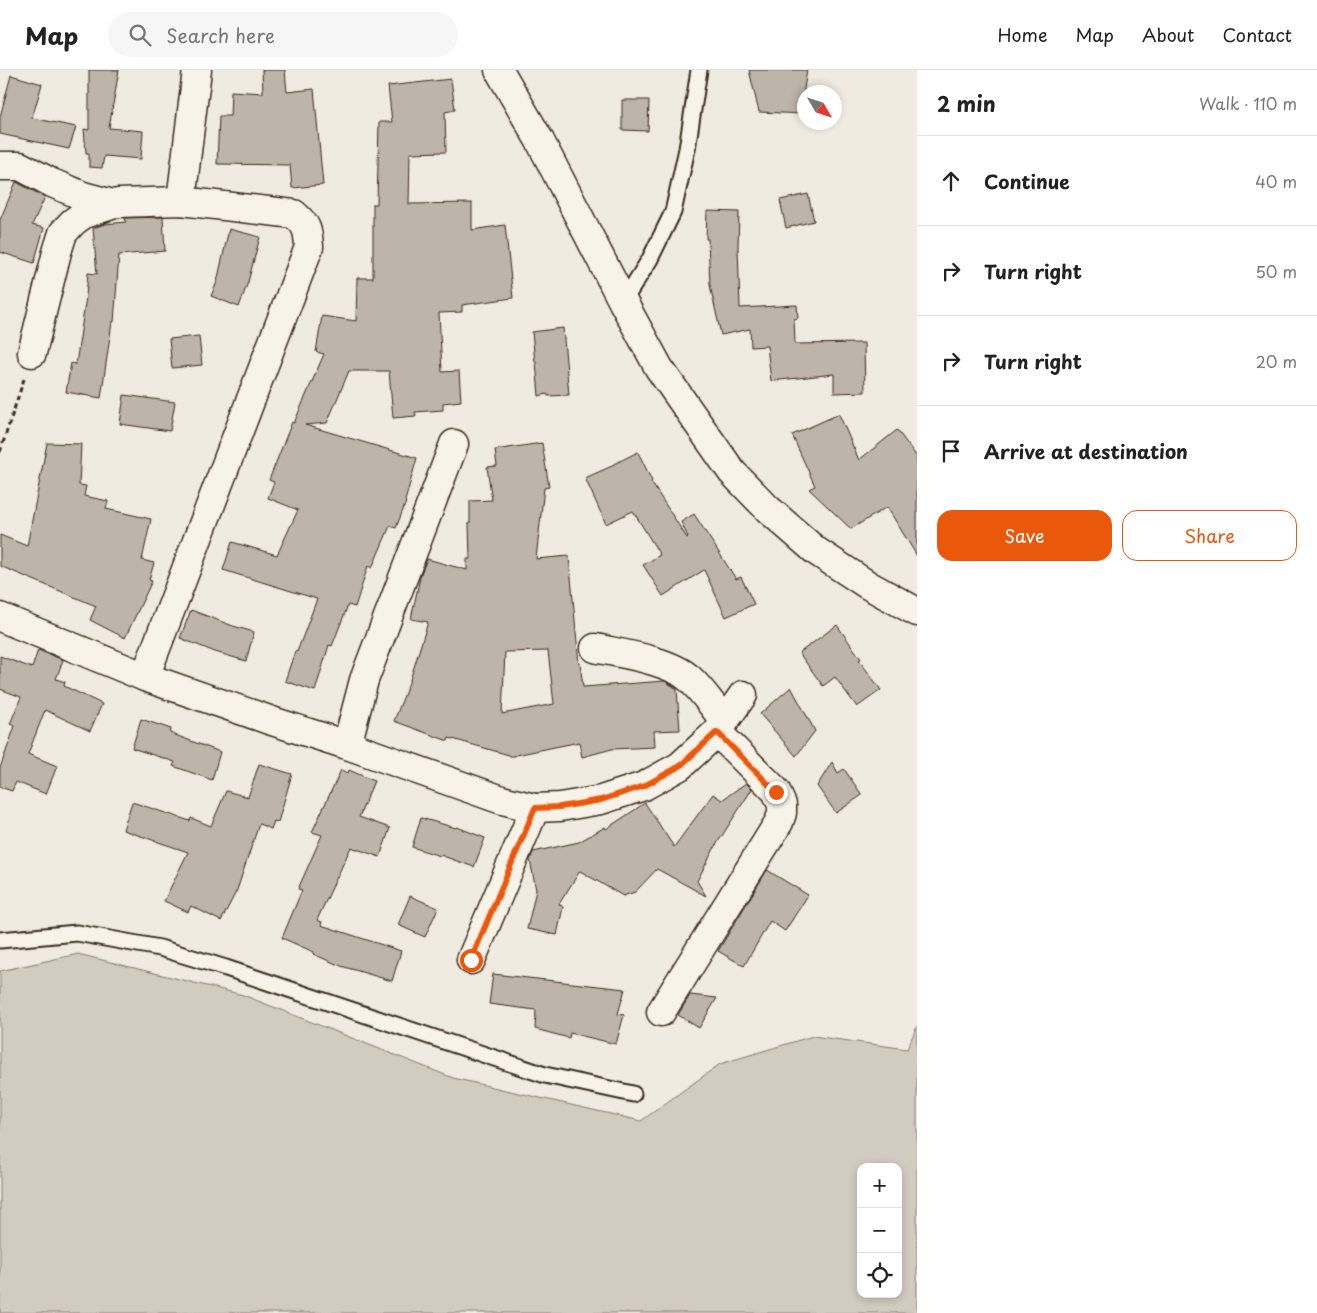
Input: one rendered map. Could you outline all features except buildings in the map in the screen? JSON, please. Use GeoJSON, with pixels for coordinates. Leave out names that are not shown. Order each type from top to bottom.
{"type":"FeatureCollection","features":[{"type":"Feature","properties":{"kind":"street"},"geometry":{"type":"LineString","coordinates":[[181,201],[197,70]]}},
{"type":"Feature","properties":{"kind":"street"},"geometry":{"type":"LineString","coordinates":[[499,70],[540,141],[659,368],[732,472],[768,509],[816,551],[868,585],[917,612]]}},
{"type":"Feature","properties":{"kind":"street"},"geometry":{"type":"LineString","coordinates":[[0,166],[20,166],[52,183],[83,196],[113,204]]}},
{"type":"Feature","properties":{"kind":"street"},"geometry":{"type":"LineString","coordinates":[[29,364],[63,233],[84,214],[113,204],[181,201],[294,214],[303,221],[308,231],[309,247],[145,677]]}},
{"type":"Feature","properties":{"kind":"street"},"geometry":{"type":"LineString","coordinates":[[347,745],[364,680],[454,444]]}},
{"type":"Feature","properties":{"kind":"street"},"geometry":{"type":"LineString","coordinates":[[0,617],[145,677],[347,745],[502,800],[535,808],[560,807],[601,800],[644,786],[680,766],[721,726],[743,694]]}},
{"type":"Feature","properties":{"kind":"street"},"geometry":{"type":"LineString","coordinates":[[595,648],[656,662],[675,669],[690,679],[721,726],[776,792],[782,805],[779,822],[661,1012]]}},
{"type":"Feature","properties":{"kind":"street"},"geometry":{"type":"LineString","coordinates":[[471,960],[535,808]]}},
{"type":"Feature","properties":{"kind":"lane"},"geometry":{"type":"LineString","coordinates":[[623,302],[650,259],[674,212],[687,149],[699,70]]}},
{"type":"Feature","properties":{"kind":"lane"},"geometry":{"type":"LineString","coordinates":[[0,940],[77,932],[160,948],[226,968],[545,1075],[633,1094]]}},
{"type":"Feature","properties":{"kind":"path"},"geometry":{"type":"LineString","coordinates":[[0,452],[29,364]]}},
{"type":"Feature","properties":{"kind":"shaded area"},"geometry":{"type":"Polygon","coordinates":[[[78,954],[243,995],[453,1078],[641,1121],[720,1064],[813,1036],[907,1049],[917,1026],[917,1313],[0,1313],[0,971],[78,954]]]}},
{"type":"Feature","properties":{"kind":"route"},"geometry":{"type":"LineString","coordinates":[[471,960],[535,808],[560,807],[601,800],[644,786],[680,766],[717,732],[776,792]]}}]}
